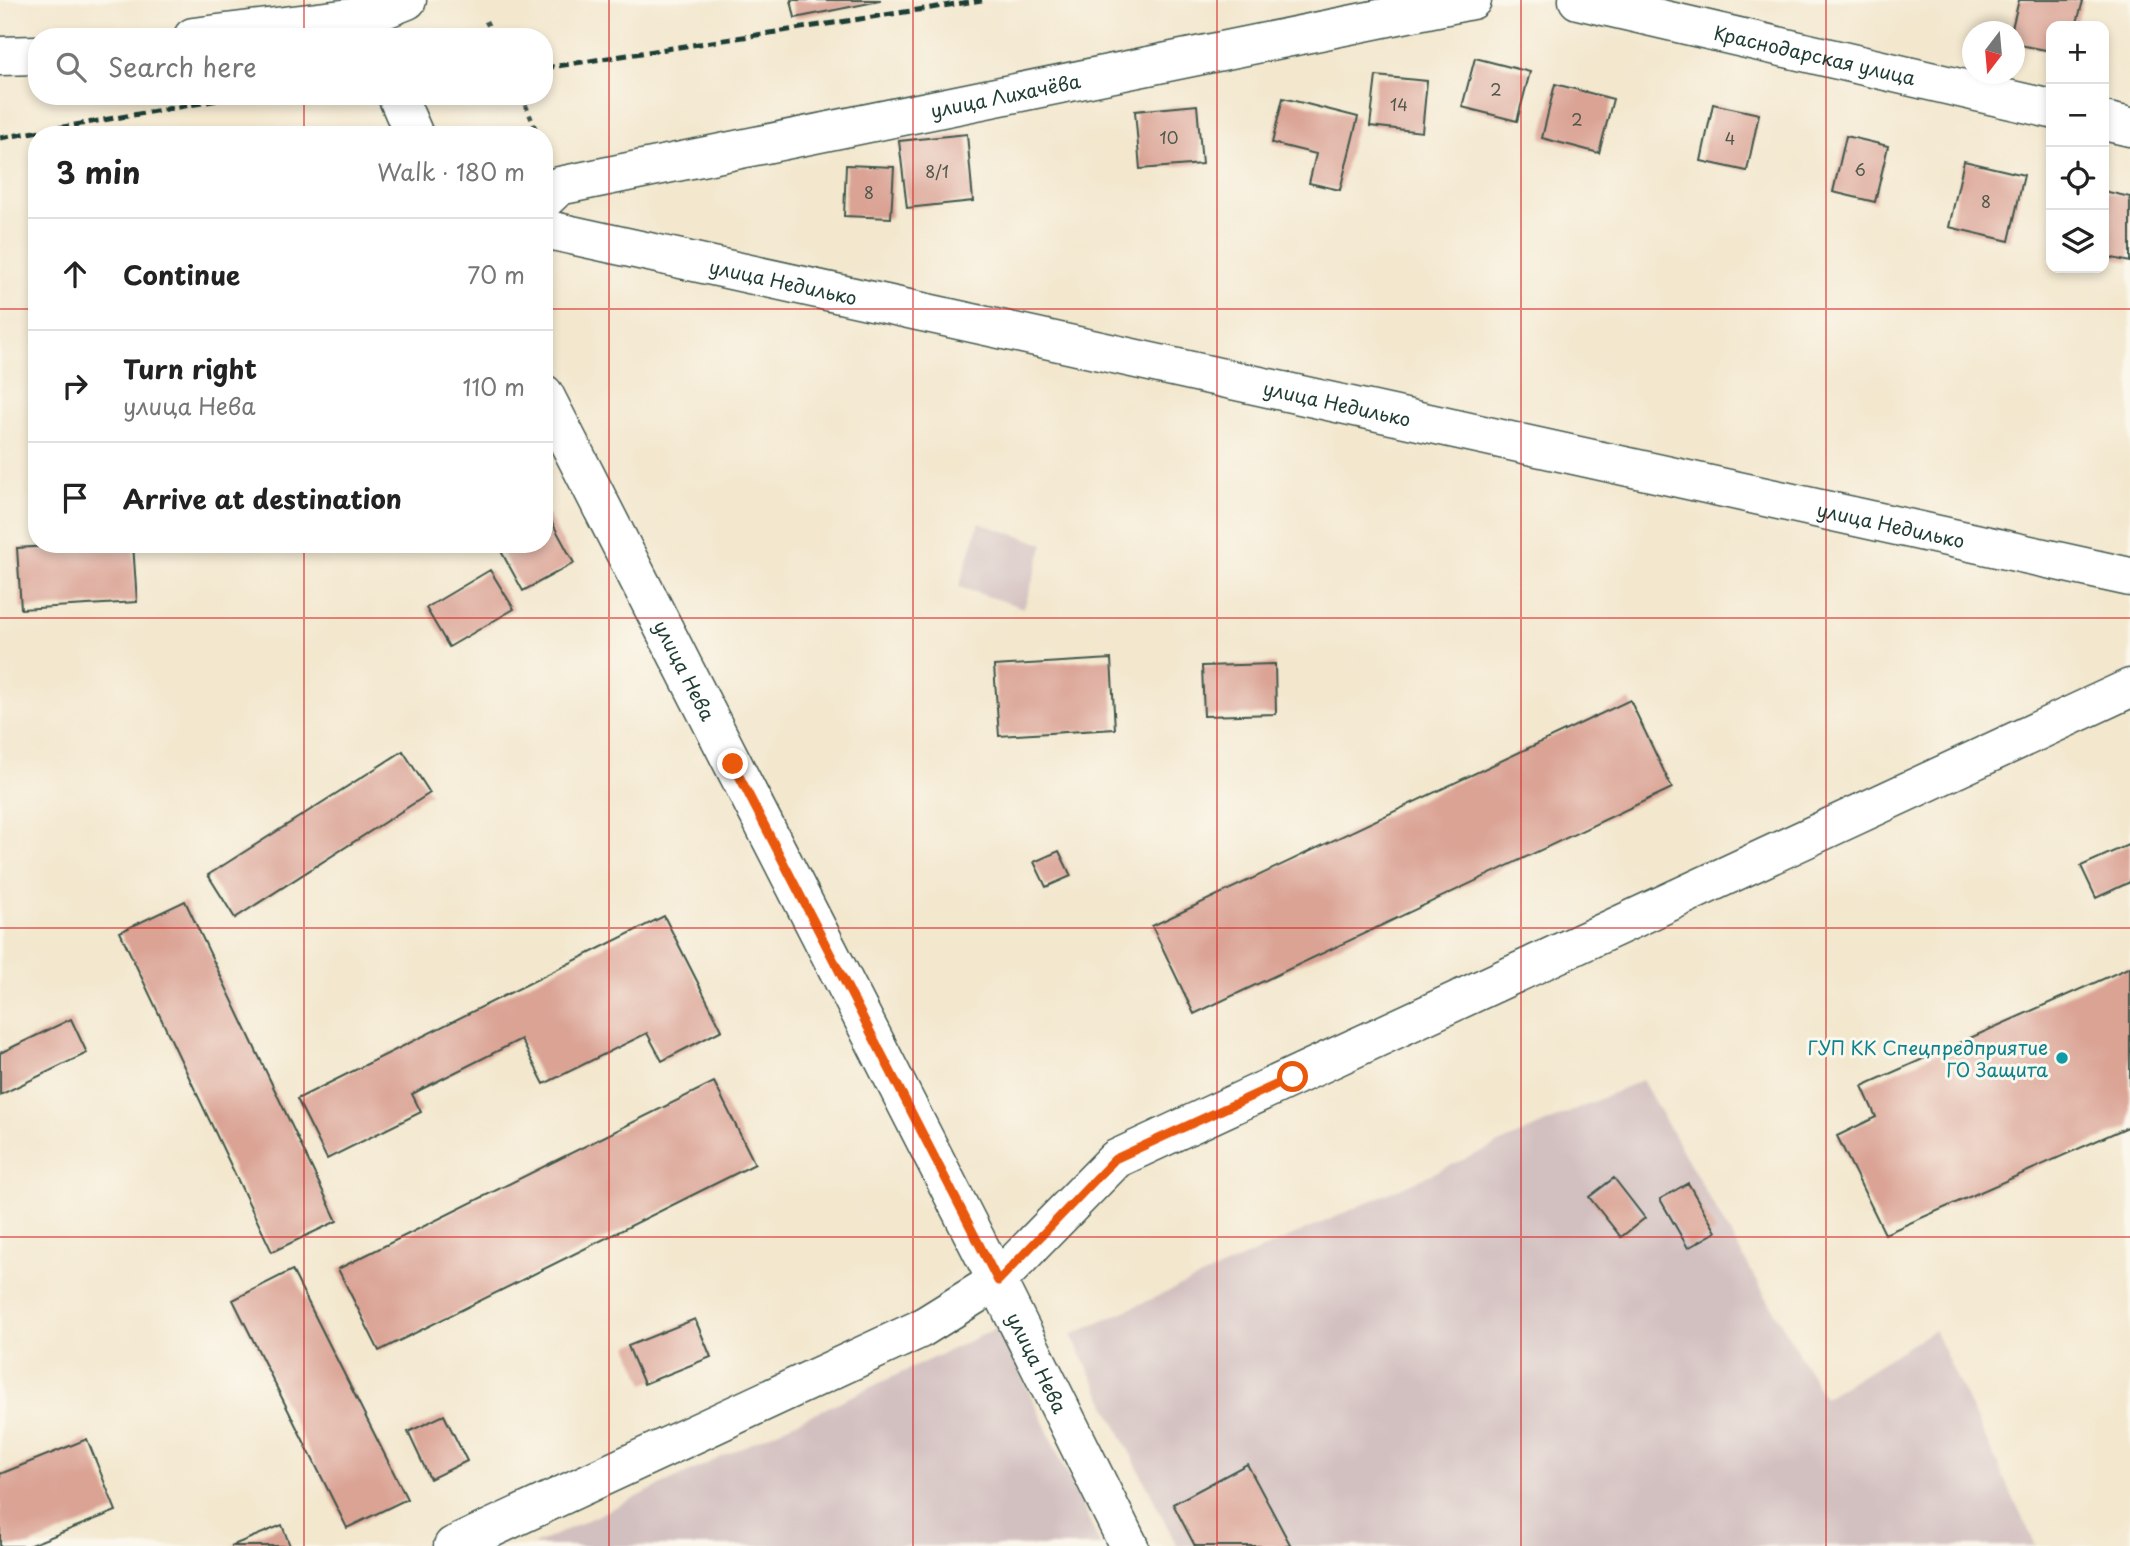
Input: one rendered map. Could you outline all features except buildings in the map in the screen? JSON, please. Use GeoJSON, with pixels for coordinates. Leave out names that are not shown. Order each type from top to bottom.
{"type":"FeatureCollection","features":[{"type":"Feature","properties":{"kind":"street"},"geometry":{"type":"LineString","coordinates":[[275,28],[367,18],[407,0]]}},
{"type":"Feature","properties":{"kind":"street","name":"улица Лихачёва"},"geometry":{"type":"LineString","coordinates":[[553,192],[559,186],[1472,0]]}},
{"type":"Feature","properties":{"kind":"street","name":"Краснодарская улица"},"geometry":{"type":"LineString","coordinates":[[1578,0],[2046,108]]}},
{"type":"Feature","properties":{"kind":"street"},"geometry":{"type":"LineString","coordinates":[[0,56],[28,55]]}},
{"type":"Feature","properties":{"kind":"street"},"geometry":{"type":"LineString","coordinates":[[401,105],[410,126]]}},
{"type":"Feature","properties":{"kind":"street"},"geometry":{"type":"LineString","coordinates":[[2109,122],[2130,127]]}},
{"type":"Feature","properties":{"kind":"street","name":"улица Недилько"},"geometry":{"type":"LineString","coordinates":[[553,231],[2130,578]]}},
{"type":"Feature","properties":{"kind":"street","name":"улица Нева"},"geometry":{"type":"LineString","coordinates":[[553,412],[998,1281],[1129,1546]]}},
{"type":"Feature","properties":{"kind":"street"},"geometry":{"type":"LineString","coordinates":[[453,1546],[920,1329],[998,1281],[1115,1159],[2130,688]]}},
{"type":"Feature","properties":{"kind":"path"},"geometry":{"type":"LineString","coordinates":[[486,21],[490,28]]}},
{"type":"Feature","properties":{"kind":"path"},"geometry":{"type":"LineString","coordinates":[[526,105],[535,126]]}},
{"type":"Feature","properties":{"kind":"shaded area"},"geometry":{"type":"Polygon","coordinates":[[[979,523],[1044,544],[1024,608],[959,587],[979,523]]]}},
{"type":"Feature","properties":{"kind":"shaded area"},"geometry":{"type":"Polygon","coordinates":[[[1642,1080],[1824,1398],[1934,1330],[2036,1546],[1177,1546],[1071,1335],[1642,1080]]]}},
{"type":"Feature","properties":{"kind":"shaded area"},"geometry":{"type":"Polygon","coordinates":[[[999,1327],[1101,1546],[532,1546],[999,1327]]]}},
{"type":"Feature","properties":{"kind":"railway"},"geometry":{"type":"LineString","coordinates":[[553,67],[982,0]]}},
{"type":"Feature","properties":{"kind":"railway"},"geometry":{"type":"LineString","coordinates":[[69,126],[190,105]]}},
{"type":"Feature","properties":{"kind":"railway"},"geometry":{"type":"LineString","coordinates":[[0,138],[28,133]]}},
{"type":"Feature","properties":{"kind":"place","name":"ГУП КК Спецпредприятие ГО Защита"},"geometry":{"type":"Point","coordinates":[2062,1058]}},
{"type":"Feature","properties":{"kind":"route"},"geometry":{"type":"LineString","coordinates":[[733,764],[998,1281],[1115,1159],[1293,1077]]}}]}
